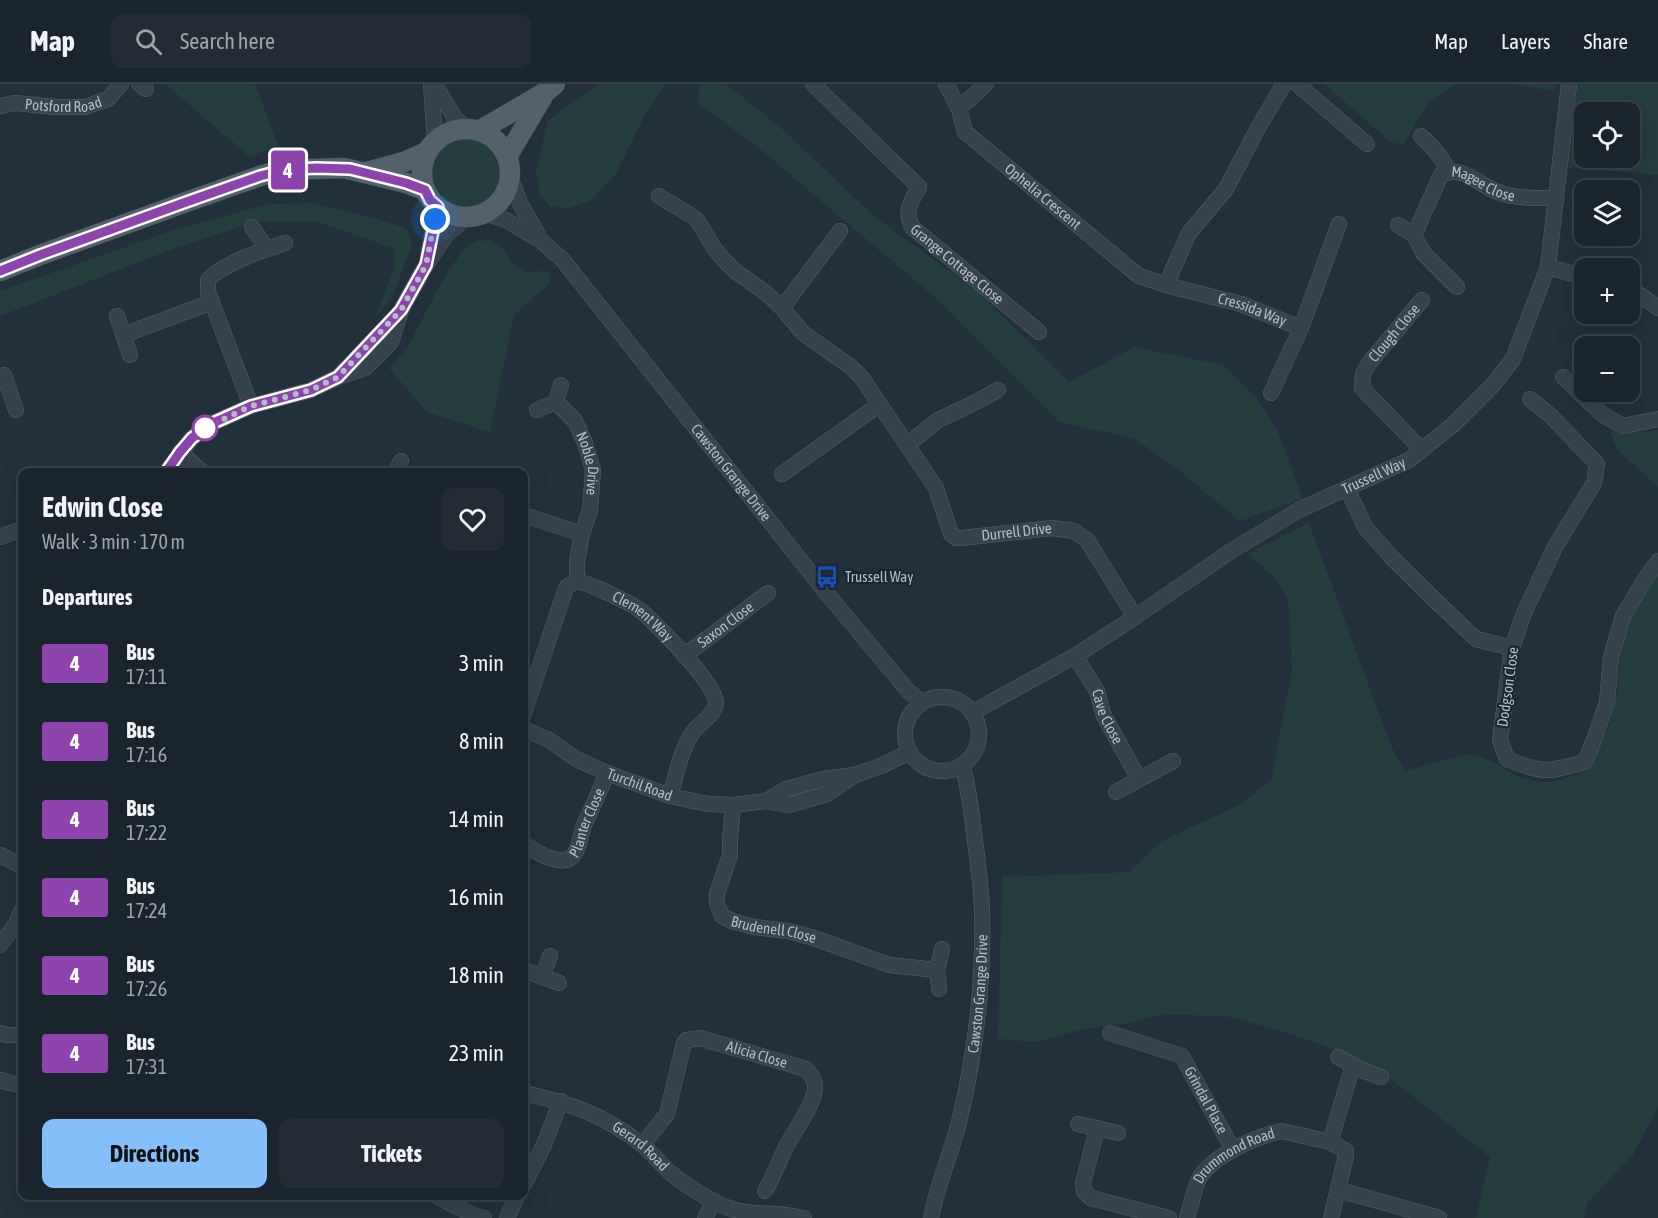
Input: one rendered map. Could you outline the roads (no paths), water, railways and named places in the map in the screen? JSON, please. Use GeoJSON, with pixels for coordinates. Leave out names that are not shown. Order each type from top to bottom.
{"type":"FeatureCollection","features":[{"type":"Feature","properties":{"kind":"main road"},"geometry":{"type":"LineString","coordinates":[[473,130],[550,89]]}},
{"type":"Feature","properties":{"kind":"main road"},"geometry":{"type":"LineString","coordinates":[[507,157],[550,89]]}},
{"type":"Feature","properties":{"kind":"main road"},"geometry":{"type":"LineString","coordinates":[[364,172],[404,162],[446,134],[456,130],[473,130],[491,137],[507,157],[510,177],[506,192],[497,204],[476,215],[456,216],[446,213],[430,200],[422,177],[422,164],[431,146]]}},
{"type":"Feature","properties":{"kind":"main road"},"geometry":{"type":"LineString","coordinates":[[0,271],[260,176],[283,170],[344,168],[425,190]]}},
{"type":"Feature","properties":{"kind":"street","name":"Potsford Road"},"geometry":{"type":"LineString","coordinates":[[0,106],[15,103],[56,108],[85,107],[108,99],[121,84]]}},
{"type":"Feature","properties":{"kind":"street"},"geometry":{"type":"LineString","coordinates":[[432,84],[456,120],[473,130]]}},
{"type":"Feature","properties":{"kind":"street"},"geometry":{"type":"LineString","coordinates":[[431,146],[432,84]]}},
{"type":"Feature","properties":{"kind":"street","name":"Grange Cottage Close"},"geometry":{"type":"LineString","coordinates":[[813,84],[919,187],[909,206],[908,219],[912,227],[1039,332]]}},
{"type":"Feature","properties":{"kind":"street","name":"Ophelia Crescent"},"geometry":{"type":"LineString","coordinates":[[946,84],[959,109],[964,132],[1139,276],[1166,285]]}},
{"type":"Feature","properties":{"kind":"street"},"geometry":{"type":"LineString","coordinates":[[959,109],[986,84]]}},
{"type":"Feature","properties":{"kind":"street"},"geometry":{"type":"LineString","coordinates":[[1166,285],[1189,233],[1226,189],[1284,84]]}},
{"type":"Feature","properties":{"kind":"street"},"geometry":{"type":"LineString","coordinates":[[1297,84],[1367,144]]}},
{"type":"Feature","properties":{"kind":"street","name":"Trussell Way"},"geometry":{"type":"LineString","coordinates":[[973,712],[1075,656],[1258,534],[1299,510],[1408,460],[1462,416],[1493,386],[1514,359],[1548,267],[1569,84]]}},
{"type":"Feature","properties":{"kind":"street"},"geometry":{"type":"LineString","coordinates":[[1421,136],[1430,143],[1449,171]]}},
{"type":"Feature","properties":{"kind":"street","name":"Magee Close"},"geometry":{"type":"LineString","coordinates":[[1414,235],[1441,175],[1449,171],[1463,173],[1498,192],[1523,197],[1555,198]]}},
{"type":"Feature","properties":{"kind":"street","name":"Cawston Grange Drive"},"geometry":{"type":"LineString","coordinates":[[510,177],[521,205],[541,241]]}},
{"type":"Feature","properties":{"kind":"street","name":"Durrell Drive"},"geometry":{"type":"LineString","coordinates":[[659,196],[695,218],[724,260],[735,271],[766,293],[803,333],[851,367],[862,378],[936,488],[951,534],[956,538],[962,538],[1052,528],[1074,531],[1087,540],[1135,617]]}},
{"type":"Feature","properties":{"kind":"street"},"geometry":{"type":"LineString","coordinates":[[426,265],[438,207]]}},
{"type":"Feature","properties":{"kind":"street"},"geometry":{"type":"LineString","coordinates":[[169,468],[192,438],[213,423],[251,406],[305,392],[338,377],[401,310],[446,235],[476,215]]}},
{"type":"Feature","properties":{"kind":"street","name":"Cawston Grange Drive"},"geometry":{"type":"LineString","coordinates":[[476,215],[506,220],[541,241],[562,259],[824,590],[909,692],[922,702]]}},
{"type":"Feature","properties":{"kind":"street","name":"Cressida Way"},"geometry":{"type":"LineString","coordinates":[[1166,285],[1241,304],[1301,328],[1340,224]]}},
{"type":"Feature","properties":{"kind":"street"},"geometry":{"type":"LineString","coordinates":[[1398,225],[1414,235],[1424,254],[1457,287]]}},
{"type":"Feature","properties":{"kind":"street"},"geometry":{"type":"LineString","coordinates":[[252,227],[267,249]]}},
{"type":"Feature","properties":{"kind":"street"},"geometry":{"type":"LineString","coordinates":[[782,308],[840,231]]}},
{"type":"Feature","properties":{"kind":"street"},"geometry":{"type":"LineString","coordinates":[[251,406],[207,292],[208,280],[215,272],[285,243]]}},
{"type":"Feature","properties":{"kind":"street"},"geometry":{"type":"LineString","coordinates":[[1548,267],[1574,274]]}},
{"type":"Feature","properties":{"kind":"street"},"geometry":{"type":"LineString","coordinates":[[1640,295],[1658,308]]}},
{"type":"Feature","properties":{"kind":"street","name":"Clough Close"},"geometry":{"type":"LineString","coordinates":[[1422,300],[1369,363],[1363,374],[1362,388],[1422,450]]}},
{"type":"Feature","properties":{"kind":"street"},"geometry":{"type":"LineString","coordinates":[[123,335],[212,302]]}},
{"type":"Feature","properties":{"kind":"street"},"geometry":{"type":"LineString","coordinates":[[117,316],[130,355]]}},
{"type":"Feature","properties":{"kind":"street"},"geometry":{"type":"LineString","coordinates":[[1271,393],[1301,328]]}},
{"type":"Feature","properties":{"kind":"street"},"geometry":{"type":"LineString","coordinates":[[4,375],[4,394],[16,410]]}},
{"type":"Feature","properties":{"kind":"street"},"geometry":{"type":"LineString","coordinates":[[1563,377],[1603,415],[1623,426],[1658,419]]}},
{"type":"Feature","properties":{"kind":"street"},"geometry":{"type":"LineString","coordinates":[[537,411],[556,402],[561,385]]}},
{"type":"Feature","properties":{"kind":"street"},"geometry":{"type":"LineString","coordinates":[[907,445],[938,420],[998,390]]}},
{"type":"Feature","properties":{"kind":"street","name":"Dodgson Close"},"geometry":{"type":"LineString","coordinates":[[1530,399],[1551,416],[1597,464],[1594,483],[1555,547],[1524,613],[1512,648],[1500,740],[1507,759],[1532,770],[1556,770],[1585,762],[1607,702],[1611,657],[1623,616],[1658,561]]}},
{"type":"Feature","properties":{"kind":"street","name":"Noble Drive"},"geometry":{"type":"LineString","coordinates":[[556,402],[575,421],[585,443],[593,470],[590,510],[582,534],[577,562],[577,582]]}},
{"type":"Feature","properties":{"kind":"street"},"geometry":{"type":"LineString","coordinates":[[782,474],[880,404]]}},
{"type":"Feature","properties":{"kind":"street"},"geometry":{"type":"LineString","coordinates":[[180,452],[198,468]]}},
{"type":"Feature","properties":{"kind":"street"},"geometry":{"type":"LineString","coordinates":[[1347,488],[1365,527],[1393,559],[1439,604],[1476,639],[1512,648]]}},
{"type":"Feature","properties":{"kind":"street"},"geometry":{"type":"LineString","coordinates":[[528,516],[582,534]]}},
{"type":"Feature","properties":{"kind":"street"},"geometry":{"type":"LineString","coordinates":[[0,537],[18,530]]}},
{"type":"Feature","properties":{"kind":"street"},"geometry":{"type":"LineString","coordinates":[[528,701],[566,588],[577,582]]}},
{"type":"Feature","properties":{"kind":"street","name":"Clement Way"},"geometry":{"type":"LineString","coordinates":[[577,582],[637,608],[656,624],[706,680],[715,695],[716,703],[711,713],[691,733],[670,796]]}},
{"type":"Feature","properties":{"kind":"street","name":"Saxon Close"},"geometry":{"type":"LineString","coordinates":[[684,656],[768,593]]}},
{"type":"Feature","properties":{"kind":"street","name":"Cave Close"},"geometry":{"type":"LineString","coordinates":[[1075,656],[1097,691],[1104,716],[1139,779]]}},
{"type":"Feature","properties":{"kind":"street"},"geometry":{"type":"LineString","coordinates":[[932,697],[955,698],[973,712],[978,721],[979,741],[970,759],[962,765],[954,769],[937,771],[921,765],[910,752],[906,742],[907,719],[922,702],[932,697]]}},
{"type":"Feature","properties":{"kind":"street","name":"Turchil Road"},"geometry":{"type":"LineString","coordinates":[[528,731],[549,740],[576,759],[607,773],[670,796],[708,804],[733,805],[766,801],[788,805],[827,794],[855,775],[910,752]]}},
{"type":"Feature","properties":{"kind":"street"},"geometry":{"type":"LineString","coordinates":[[1116,792],[1173,761]]}},
{"type":"Feature","properties":{"kind":"street","name":"Cawston Grange Drive"},"geometry":{"type":"LineString","coordinates":[[931,1218],[959,1122],[977,1031],[982,908],[967,779],[962,765]]}},
{"type":"Feature","properties":{"kind":"street","name":"Planter Close"},"geometry":{"type":"LineString","coordinates":[[528,846],[547,858],[571,857],[575,853],[607,773]]}},
{"type":"Feature","properties":{"kind":"street","name":"Brudenell Close"},"geometry":{"type":"LineString","coordinates":[[733,805],[730,855],[717,894],[717,903],[722,916],[754,927],[788,931],[889,965],[937,970]]}},
{"type":"Feature","properties":{"kind":"street"},"geometry":{"type":"LineString","coordinates":[[0,855],[18,864]]}},
{"type":"Feature","properties":{"kind":"street"},"geometry":{"type":"LineString","coordinates":[[0,945],[18,919]]}},
{"type":"Feature","properties":{"kind":"street"},"geometry":{"type":"LineString","coordinates":[[939,989],[937,970],[942,949]]}},
{"type":"Feature","properties":{"kind":"street"},"geometry":{"type":"LineString","coordinates":[[542,977],[550,956]]}},
{"type":"Feature","properties":{"kind":"street"},"geometry":{"type":"LineString","coordinates":[[528,972],[559,983]]}},
{"type":"Feature","properties":{"kind":"street"},"geometry":{"type":"LineString","coordinates":[[0,1033],[18,1035]]}},
{"type":"Feature","properties":{"kind":"street","name":"Grindal Place"},"geometry":{"type":"LineString","coordinates":[[1110,1033],[1182,1056],[1233,1149]]}},
{"type":"Feature","properties":{"kind":"street","name":"Alicia Close"},"geometry":{"type":"LineString","coordinates":[[643,1144],[667,1113],[684,1043],[687,1040],[700,1038],[806,1070],[813,1079],[815,1087],[809,1107],[765,1191]]}},
{"type":"Feature","properties":{"kind":"street"},"geometry":{"type":"LineString","coordinates":[[1338,1057],[1381,1077]]}},
{"type":"Feature","properties":{"kind":"street"},"geometry":{"type":"LineString","coordinates":[[1331,1218],[1346,1151],[1330,1142],[1353,1065]]}},
{"type":"Feature","properties":{"kind":"street"},"geometry":{"type":"LineString","coordinates":[[0,1080],[18,1085]]}},
{"type":"Feature","properties":{"kind":"street","name":"Gerard Road"},"geometry":{"type":"LineString","coordinates":[[528,1094],[561,1101],[618,1126],[643,1144],[672,1174],[731,1209],[755,1216],[777,1214],[804,1218]]}},
{"type":"Feature","properties":{"kind":"street"},"geometry":{"type":"LineString","coordinates":[[528,1176],[543,1147],[561,1101]]}},
{"type":"Feature","properties":{"kind":"street"},"geometry":{"type":"LineString","coordinates":[[1078,1124],[1118,1133]]}},
{"type":"Feature","properties":{"kind":"street"},"geometry":{"type":"LineString","coordinates":[[1097,1129],[1083,1183],[1084,1191],[1091,1198],[1169,1218]]}},
{"type":"Feature","properties":{"kind":"street","name":"Drummond Road"},"geometry":{"type":"LineString","coordinates":[[1187,1218],[1198,1180],[1209,1165],[1233,1149],[1282,1131],[1330,1142]]}},
{"type":"Feature","properties":{"kind":"street"},"geometry":{"type":"LineString","coordinates":[[1339,1190],[1439,1218]]}},
{"type":"Feature","properties":{"kind":"street"},"geometry":{"type":"LineString","coordinates":[[444,1200],[484,1218]]}},
{"type":"Feature","properties":{"kind":"street"},"geometry":{"type":"LineString","coordinates":[[507,1218],[515,1200]]}},
{"type":"Feature","properties":{"kind":"street"},"geometry":{"type":"LineString","coordinates":[[705,1218],[714,1201]]}},
{"type":"Feature","properties":{"kind":"place","name":"Trussell Way"},"geometry":{"type":"Point","coordinates":[827,577]}}]}
